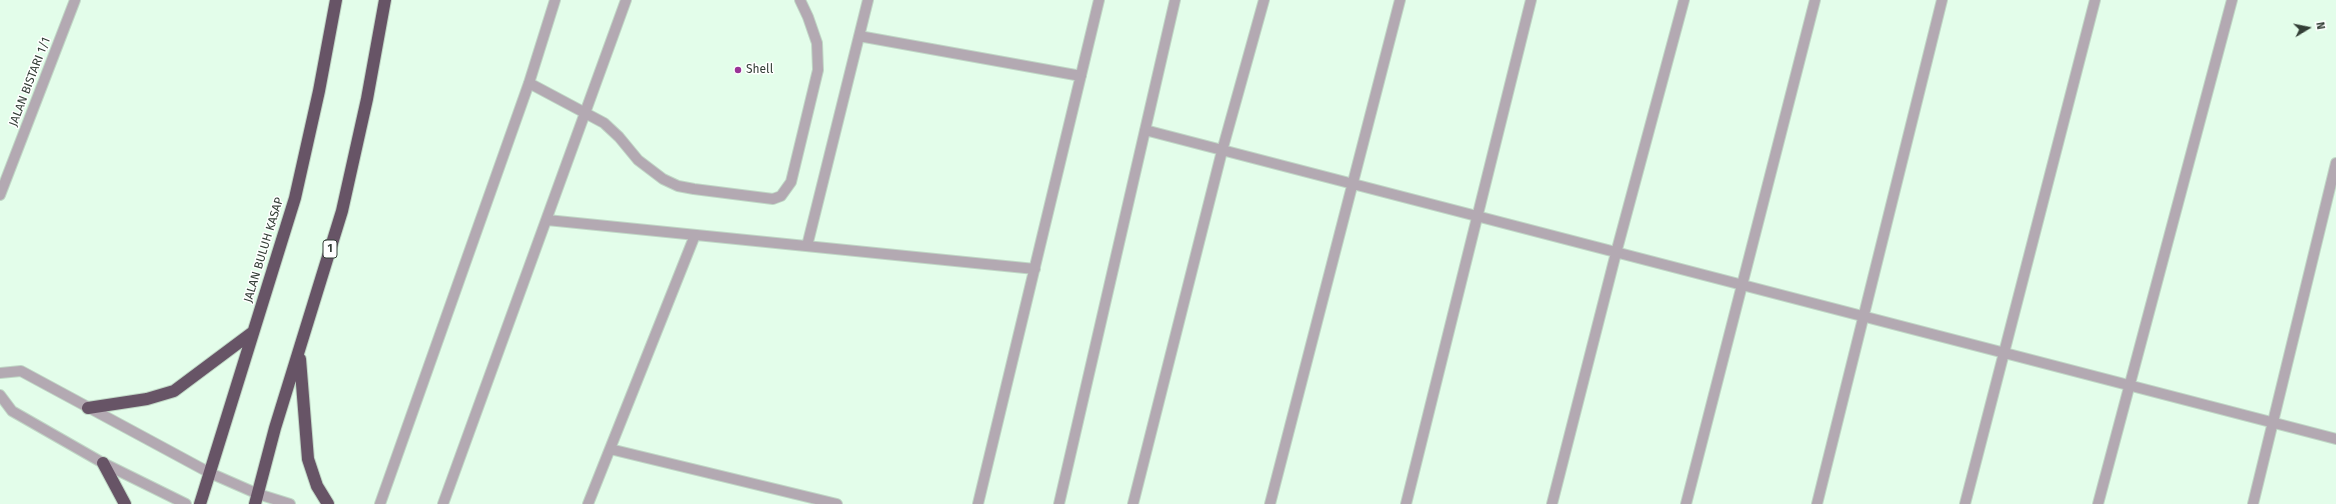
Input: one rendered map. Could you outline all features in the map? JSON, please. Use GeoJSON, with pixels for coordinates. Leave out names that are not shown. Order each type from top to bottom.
{"type":"FeatureCollection","features":[{"type":"Feature","properties":{"kind":"highway","name":"JALAN BULUH KASAP"},"geometry":{"type":"LineString","coordinates":[[200,504],[295,198],[319,91],[336,0]]}},
{"type":"Feature","properties":{"kind":"highway","name":"1"},"geometry":{"type":"LineString","coordinates":[[256,499],[299,348],[342,211],[367,99],[385,0]]}},
{"type":"Feature","properties":{"kind":"highway"},"geometry":{"type":"LineString","coordinates":[[88,408],[134,401],[174,391],[253,332]]}},
{"type":"Feature","properties":{"kind":"highway"},"geometry":{"type":"LineString","coordinates":[[299,348],[302,406],[308,459],[317,486],[328,504]]}},
{"type":"Feature","properties":{"kind":"highway"},"geometry":{"type":"LineString","coordinates":[[103,463],[125,504]]}},
{"type":"Feature","properties":{"kind":"street","name":"JALAN BISTARI 1/1"},"geometry":{"type":"LineString","coordinates":[[0,195],[75,0]]}},
{"type":"Feature","properties":{"kind":"street"},"geometry":{"type":"LineString","coordinates":[[380,504],[529,83],[555,0]]}},
{"type":"Feature","properties":{"kind":"street"},"geometry":{"type":"LineString","coordinates":[[443,504],[626,0]]}},
{"type":"Feature","properties":{"kind":"street"},"geometry":{"type":"LineString","coordinates":[[529,83],[586,112],[612,130],[638,160],[650,171],[678,186],[764,200],[781,196],[791,182],[818,70],[817,43],[800,0]]}},
{"type":"Feature","properties":{"kind":"street"},"geometry":{"type":"LineString","coordinates":[[807,246],[868,0]]}},
{"type":"Feature","properties":{"kind":"street"},"geometry":{"type":"LineString","coordinates":[[978,504],[1099,0]]}},
{"type":"Feature","properties":{"kind":"street"},"geometry":{"type":"LineString","coordinates":[[1059,504],[1175,0]]}},
{"type":"Feature","properties":{"kind":"street"},"geometry":{"type":"LineString","coordinates":[[1132,504],[1222,151],[1264,0]]}},
{"type":"Feature","properties":{"kind":"street"},"geometry":{"type":"LineString","coordinates":[[1270,504],[1400,0]]}},
{"type":"Feature","properties":{"kind":"street"},"geometry":{"type":"LineString","coordinates":[[1406,504],[1531,0]]}},
{"type":"Feature","properties":{"kind":"street"},"geometry":{"type":"LineString","coordinates":[[1552,504],[1616,253],[1684,0]]}},
{"type":"Feature","properties":{"kind":"street"},"geometry":{"type":"LineString","coordinates":[[1686,504],[1815,0]]}},
{"type":"Feature","properties":{"kind":"street"},"geometry":{"type":"LineString","coordinates":[[1817,504],[1942,0]]}},
{"type":"Feature","properties":{"kind":"street"},"geometry":{"type":"LineString","coordinates":[[1965,504],[2095,0]]}},
{"type":"Feature","properties":{"kind":"street"},"geometry":{"type":"LineString","coordinates":[[2098,504],[2232,0]]}},
{"type":"Feature","properties":{"kind":"street"},"geometry":{"type":"LineString","coordinates":[[859,36],[1081,76]]}},
{"type":"Feature","properties":{"kind":"street"},"geometry":{"type":"LineString","coordinates":[[1145,130],[2336,439]]}},
{"type":"Feature","properties":{"kind":"street"},"geometry":{"type":"LineString","coordinates":[[2253,504],[2336,163]]}},
{"type":"Feature","properties":{"kind":"street"},"geometry":{"type":"LineString","coordinates":[[547,220],[1035,269]]}},
{"type":"Feature","properties":{"kind":"street"},"geometry":{"type":"LineString","coordinates":[[588,504],[695,235]]}},
{"type":"Feature","properties":{"kind":"street"},"geometry":{"type":"LineString","coordinates":[[0,373],[21,371],[256,499],[290,504]]}},
{"type":"Feature","properties":{"kind":"street"},"geometry":{"type":"LineString","coordinates":[[0,395],[12,411],[103,463],[186,504]]}},
{"type":"Feature","properties":{"kind":"street"},"geometry":{"type":"LineString","coordinates":[[610,449],[837,504]]}},
{"type":"Feature","properties":{"kind":"place","name":"Shell"},"geometry":{"type":"Point","coordinates":[738,70]}}]}
